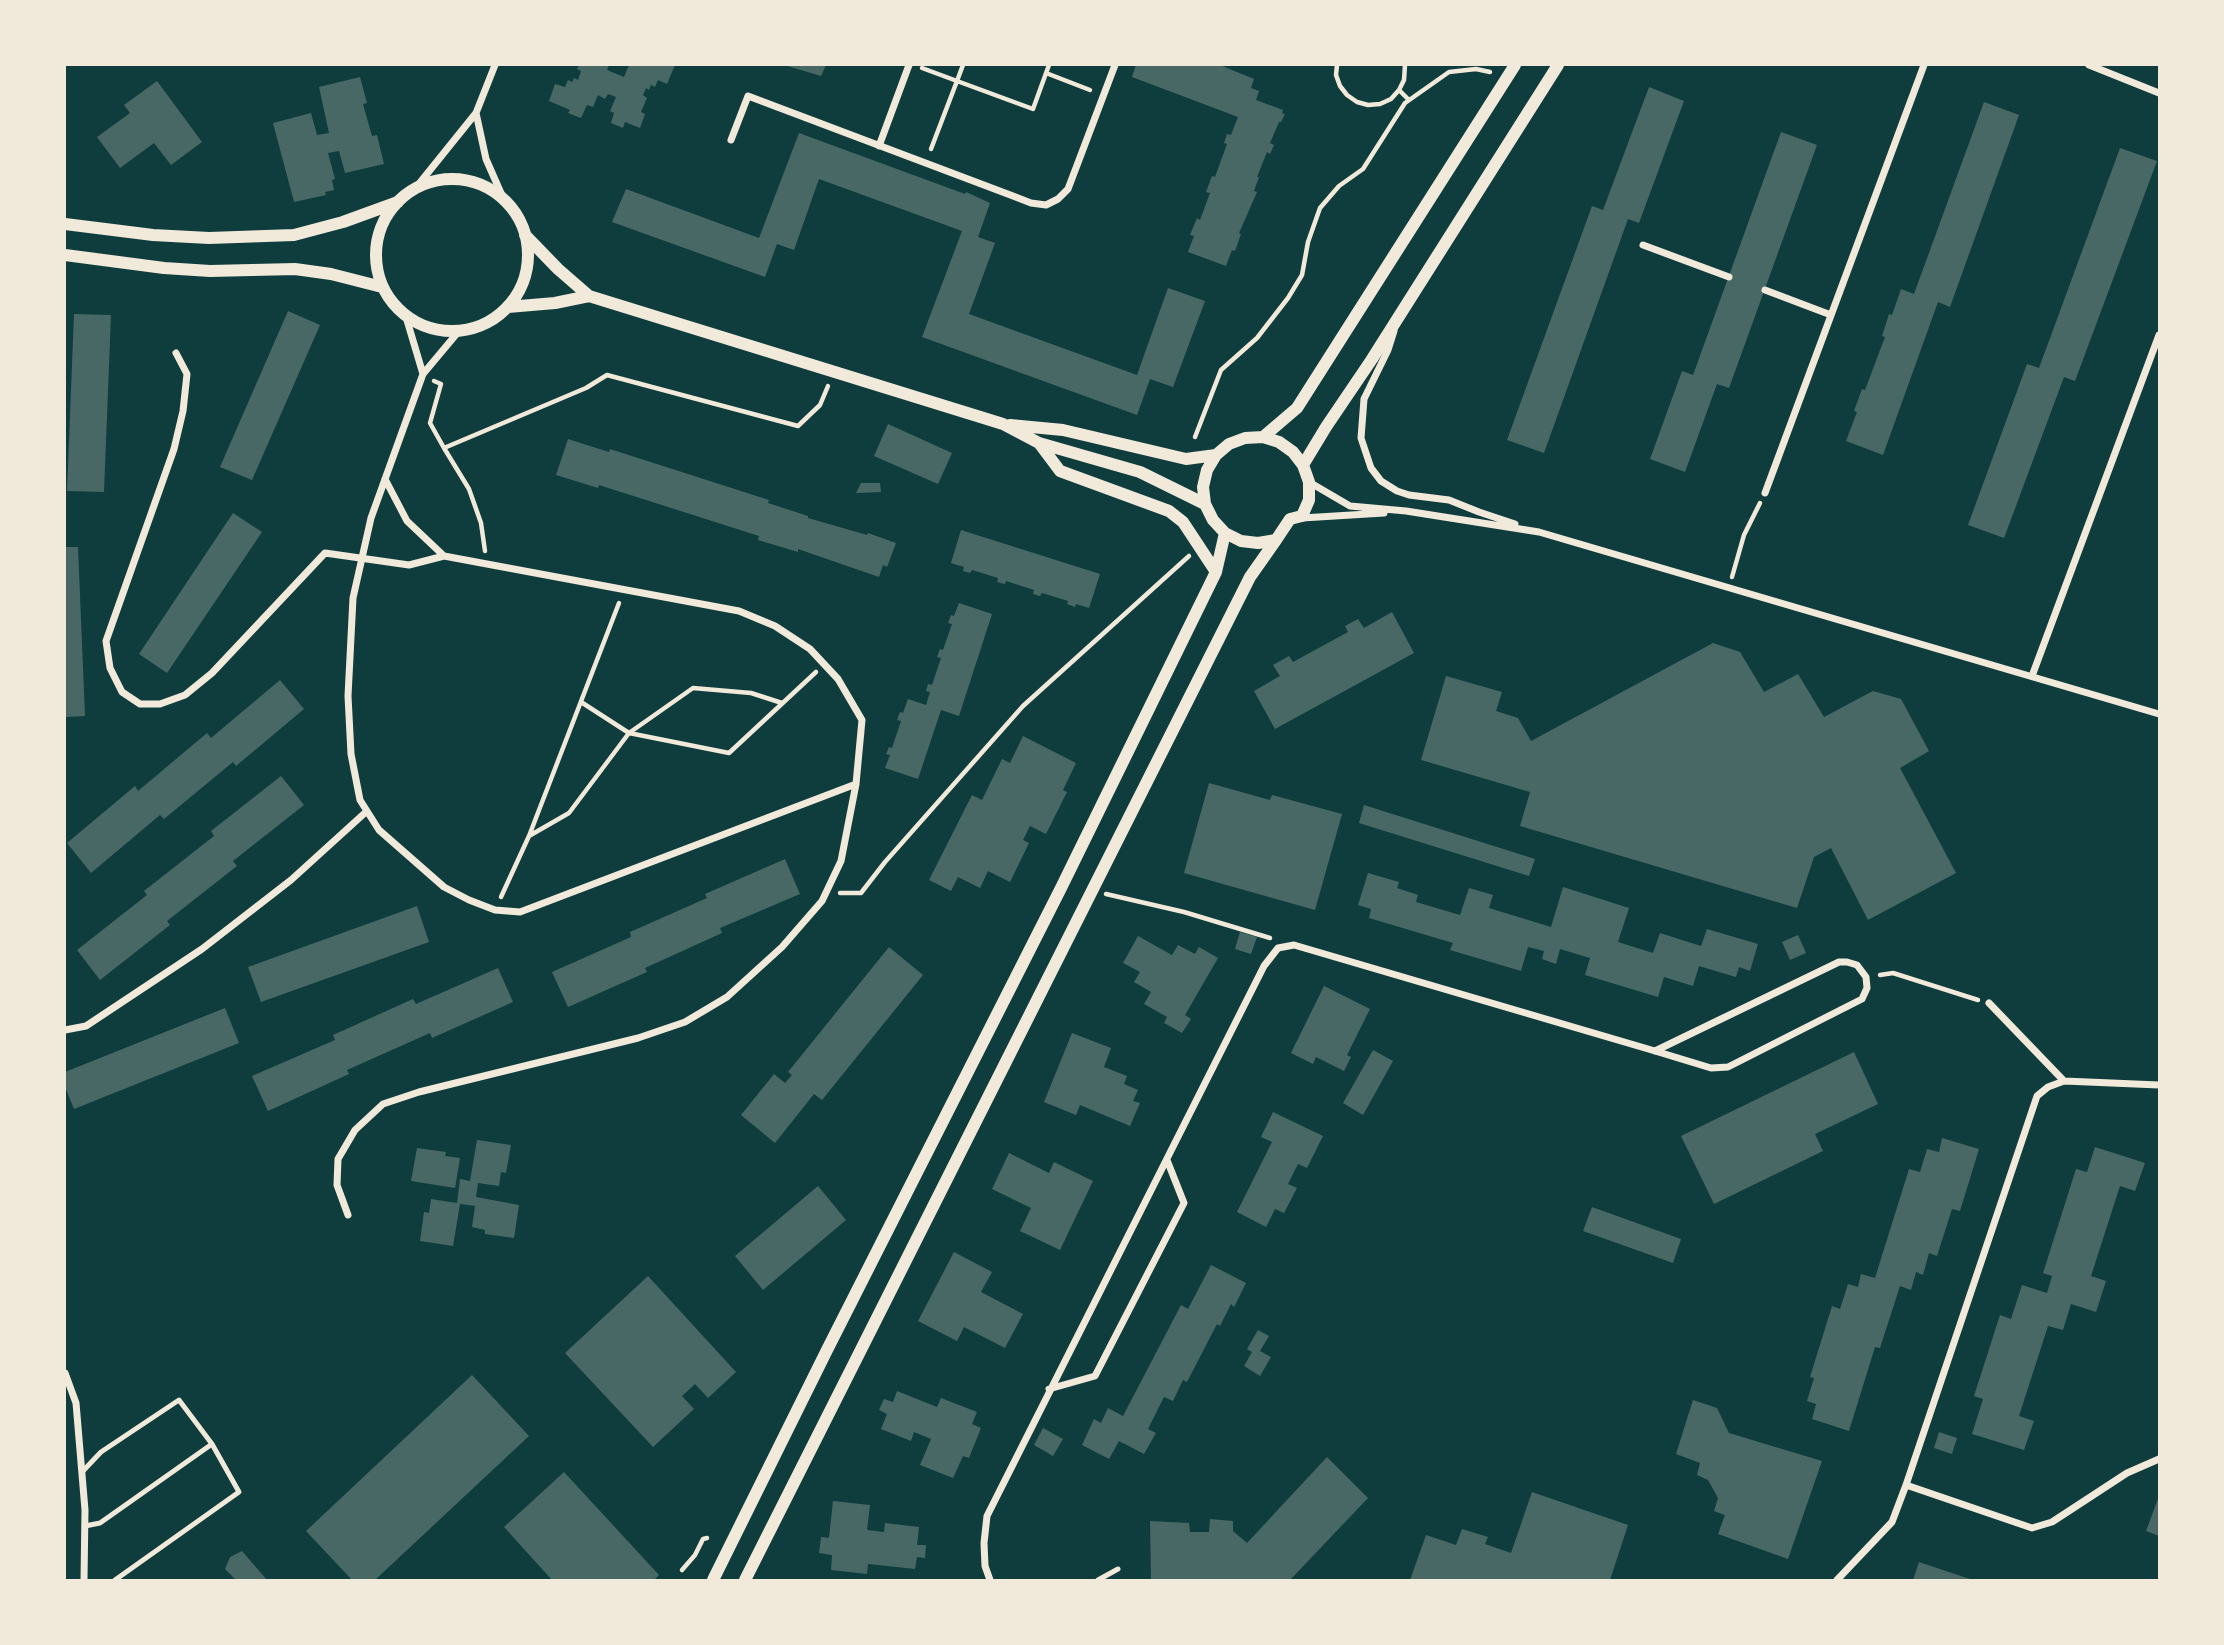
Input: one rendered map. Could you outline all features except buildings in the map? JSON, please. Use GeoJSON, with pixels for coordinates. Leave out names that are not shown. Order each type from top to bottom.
{"type":"FeatureCollection","features":[{"type":"Feature","properties":{"kind":"street"},"geometry":{"type":"LineString","coordinates":[[414,190],[476,113],[495,65]]}},
{"type":"Feature","properties":{"kind":"street"},"geometry":{"type":"LineString","coordinates":[[879,146],[909,65]]}},
{"type":"Feature","properties":{"kind":"street"},"geometry":{"type":"LineString","coordinates":[[731,140],[748,96],[1031,203],[1045,205],[1058,199],[1068,189],[1115,65]]}},
{"type":"Feature","properties":{"kind":"street"},"geometry":{"type":"LineString","coordinates":[[1263,437],[1297,408],[1515,65]]}},
{"type":"Feature","properties":{"kind":"street"},"geometry":{"type":"LineString","coordinates":[[1303,465],[1558,65]]}},
{"type":"Feature","properties":{"kind":"street"},"geometry":{"type":"LineString","coordinates":[[1765,493],[1924,65]]}},
{"type":"Feature","properties":{"kind":"street"},"geometry":{"type":"LineString","coordinates":[[2089,65],[2159,93]]}},
{"type":"Feature","properties":{"kind":"street"},"geometry":{"type":"LineString","coordinates":[[398,201],[381,227],[377,242],[378,272],[382,287],[406,317],[432,329],[459,331],[486,324],[508,307],[526,274],[528,254],[525,235],[519,220],[504,200],[486,159],[476,113]]}},
{"type":"Feature","properties":{"kind":"street"},"geometry":{"type":"LineString","coordinates":[[65,223],[199,237],[294,235],[343,222],[398,201],[433,181],[455,179],[486,187],[504,200]]}},
{"type":"Feature","properties":{"kind":"street"},"geometry":{"type":"LineString","coordinates":[[525,235],[589,296],[1003,424],[1040,443],[1140,472],[1205,504]]}},
{"type":"Feature","properties":{"kind":"street"},"geometry":{"type":"LineString","coordinates":[[1643,245],[1729,276]]}},
{"type":"Feature","properties":{"kind":"street"},"geometry":{"type":"LineString","coordinates":[[65,255],[210,271],[295,269],[331,274],[382,287]]}},
{"type":"Feature","properties":{"kind":"street"},"geometry":{"type":"LineString","coordinates":[[1765,290],[1831,315]]}},
{"type":"Feature","properties":{"kind":"street"},"geometry":{"type":"LineString","coordinates":[[508,307],[555,303],[589,296]]}},
{"type":"Feature","properties":{"kind":"street"},"geometry":{"type":"LineString","coordinates":[[406,317],[422,374]]}},
{"type":"Feature","properties":{"kind":"street"},"geometry":{"type":"LineString","coordinates":[[1398,319],[1388,350],[1364,399],[1362,438],[1371,468],[1381,481],[1397,491],[1449,500],[1539,531],[2159,713]]}},
{"type":"Feature","properties":{"kind":"street"},"geometry":{"type":"LineString","coordinates":[[459,331],[422,374],[371,518],[352,598],[348,696],[351,754],[360,800],[379,830],[444,887],[495,910],[520,912],[856,784]]}},
{"type":"Feature","properties":{"kind":"street"},"geometry":{"type":"LineString","coordinates":[[2032,676],[2159,335]]}},
{"type":"Feature","properties":{"kind":"street"},"geometry":{"type":"LineString","coordinates":[[176,353],[187,374],[183,411],[174,449],[106,641],[110,668],[122,692],[140,704],[160,704],[185,695],[212,673],[325,553],[409,565],[444,556],[739,611],[775,626],[810,649],[838,679],[862,720],[856,784],[841,861],[822,901],[782,947],[727,998],[685,1023],[638,1038],[419,1092],[383,1104],[355,1130],[338,1158],[337,1185],[348,1215]]}},
{"type":"Feature","properties":{"kind":"street"},"geometry":{"type":"LineString","coordinates":[[1003,424],[1063,430],[1186,460],[1216,456]]}},
{"type":"Feature","properties":{"kind":"street"},"geometry":{"type":"LineString","coordinates":[[744,1580],[1251,578],[1290,519],[1302,516],[1308,500],[1309,482],[1303,465],[1293,452],[1279,442],[1263,437],[1245,438],[1229,444],[1216,456],[1207,470],[1203,487],[1205,504],[1213,520],[1225,533],[1241,541],[1258,543],[1276,540]]}},
{"type":"Feature","properties":{"kind":"street"},"geometry":{"type":"LineString","coordinates":[[1040,443],[1060,471],[1169,511],[1183,523],[1216,572]]}},
{"type":"Feature","properties":{"kind":"street"},"geometry":{"type":"LineString","coordinates":[[385,480],[407,521],[444,556]]}},
{"type":"Feature","properties":{"kind":"street"},"geometry":{"type":"LineString","coordinates":[[1309,482],[1350,506],[1406,511],[1539,531]]}},
{"type":"Feature","properties":{"kind":"street"},"geometry":{"type":"LineString","coordinates":[[1290,519],[1406,511]]}},
{"type":"Feature","properties":{"kind":"street"},"geometry":{"type":"LineString","coordinates":[[713,1580],[1061,888],[1216,572],[1225,533]]}},
{"type":"Feature","properties":{"kind":"street"},"geometry":{"type":"LineString","coordinates":[[65,1030],[86,1026],[202,949],[291,880],[367,811]]}},
{"type":"Feature","properties":{"kind":"street"},"geometry":{"type":"LineString","coordinates":[[990,1580],[985,1566],[987,1516],[1264,966],[1278,947],[1294,945],[1711,1068],[1728,1067],[1862,999],[1867,988],[1866,977],[1853,963],[1839,962],[1655,1051]]}},
{"type":"Feature","properties":{"kind":"street"},"geometry":{"type":"LineString","coordinates":[[1989,1003],[2064,1081]]}},
{"type":"Feature","properties":{"kind":"street"},"geometry":{"type":"LineString","coordinates":[[1838,1580],[1892,1522],[2037,1096],[2048,1087],[2064,1081],[2159,1085]]}},
{"type":"Feature","properties":{"kind":"street"},"geometry":{"type":"LineString","coordinates":[[1049,1389],[1095,1376],[1184,1203],[1167,1160]]}},
{"type":"Feature","properties":{"kind":"street"},"geometry":{"type":"LineString","coordinates":[[65,1373],[76,1403],[85,1526],[84,1580]]}},
{"type":"Feature","properties":{"kind":"street"},"geometry":{"type":"LineString","coordinates":[[1906,1485],[2032,1528],[2052,1522],[2127,1473],[2159,1459]]}},
{"type":"Feature","properties":{"kind":"lane"},"geometry":{"type":"LineString","coordinates":[[82,1472],[101,1452],[179,1400],[212,1444],[239,1492],[115,1580]]}},
{"type":"Feature","properties":{"kind":"lane"},"geometry":{"type":"LineString","coordinates":[[85,1526],[100,1524],[212,1444]]}},
{"type":"Feature","properties":{"kind":"lane"},"geometry":{"type":"LineString","coordinates":[[1098,1580],[1118,1569]]}},
{"type":"Feature","properties":{"kind":"path"},"geometry":{"type":"LineString","coordinates":[[930,150],[963,65]]}},
{"type":"Feature","properties":{"kind":"path"},"geometry":{"type":"LineString","coordinates":[[920,68],[1033,109],[1049,65]]}},
{"type":"Feature","properties":{"kind":"path"},"geometry":{"type":"LineString","coordinates":[[1336,65],[1340,86],[1347,95],[1368,105],[1391,99],[1404,79],[1405,65]]}},
{"type":"Feature","properties":{"kind":"path"},"geometry":{"type":"LineString","coordinates":[[1195,437],[1221,370],[1257,338],[1302,275],[1308,242],[1320,208],[1339,186],[1363,169],[1409,100],[1449,72],[1476,69],[1490,72]]}},
{"type":"Feature","properties":{"kind":"path"},"geometry":{"type":"LineString","coordinates":[[1046,73],[1090,90]]}},
{"type":"Feature","properties":{"kind":"path"},"geometry":{"type":"LineString","coordinates":[[1399,90],[1409,100]]}},
{"type":"Feature","properties":{"kind":"path"},"geometry":{"type":"LineString","coordinates":[[444,448],[586,388],[607,375],[798,426],[820,405],[834,372]]}},
{"type":"Feature","properties":{"kind":"path"},"geometry":{"type":"LineString","coordinates":[[422,374],[441,384],[430,422],[469,489],[481,523],[485,550],[482,564]]}},
{"type":"Feature","properties":{"kind":"path"},"geometry":{"type":"LineString","coordinates":[[1729,586],[1744,535],[1765,493]]}},
{"type":"Feature","properties":{"kind":"path"},"geometry":{"type":"LineString","coordinates":[[826,891],[861,893],[1023,706],[1200,547]]}},
{"type":"Feature","properties":{"kind":"path"},"geometry":{"type":"LineString","coordinates":[[495,910],[529,836],[624,589]]}},
{"type":"Feature","properties":{"kind":"path"},"geometry":{"type":"LineString","coordinates":[[581,702],[629,733],[729,754],[824,664]]}},
{"type":"Feature","properties":{"kind":"path"},"geometry":{"type":"LineString","coordinates":[[529,836],[569,813],[629,733],[693,688],[751,693],[783,703]]}},
{"type":"Feature","properties":{"kind":"path"},"geometry":{"type":"LineString","coordinates":[[1086,901],[1101,906],[1106,894],[1184,912],[1294,945]]}},
{"type":"Feature","properties":{"kind":"path"},"geometry":{"type":"LineString","coordinates":[[1866,977],[1893,973],[1989,1003]]}},
{"type":"Feature","properties":{"kind":"path"},"geometry":{"type":"LineString","coordinates":[[682,1570],[695,1555],[703,1539],[707,1538]]}}]}
